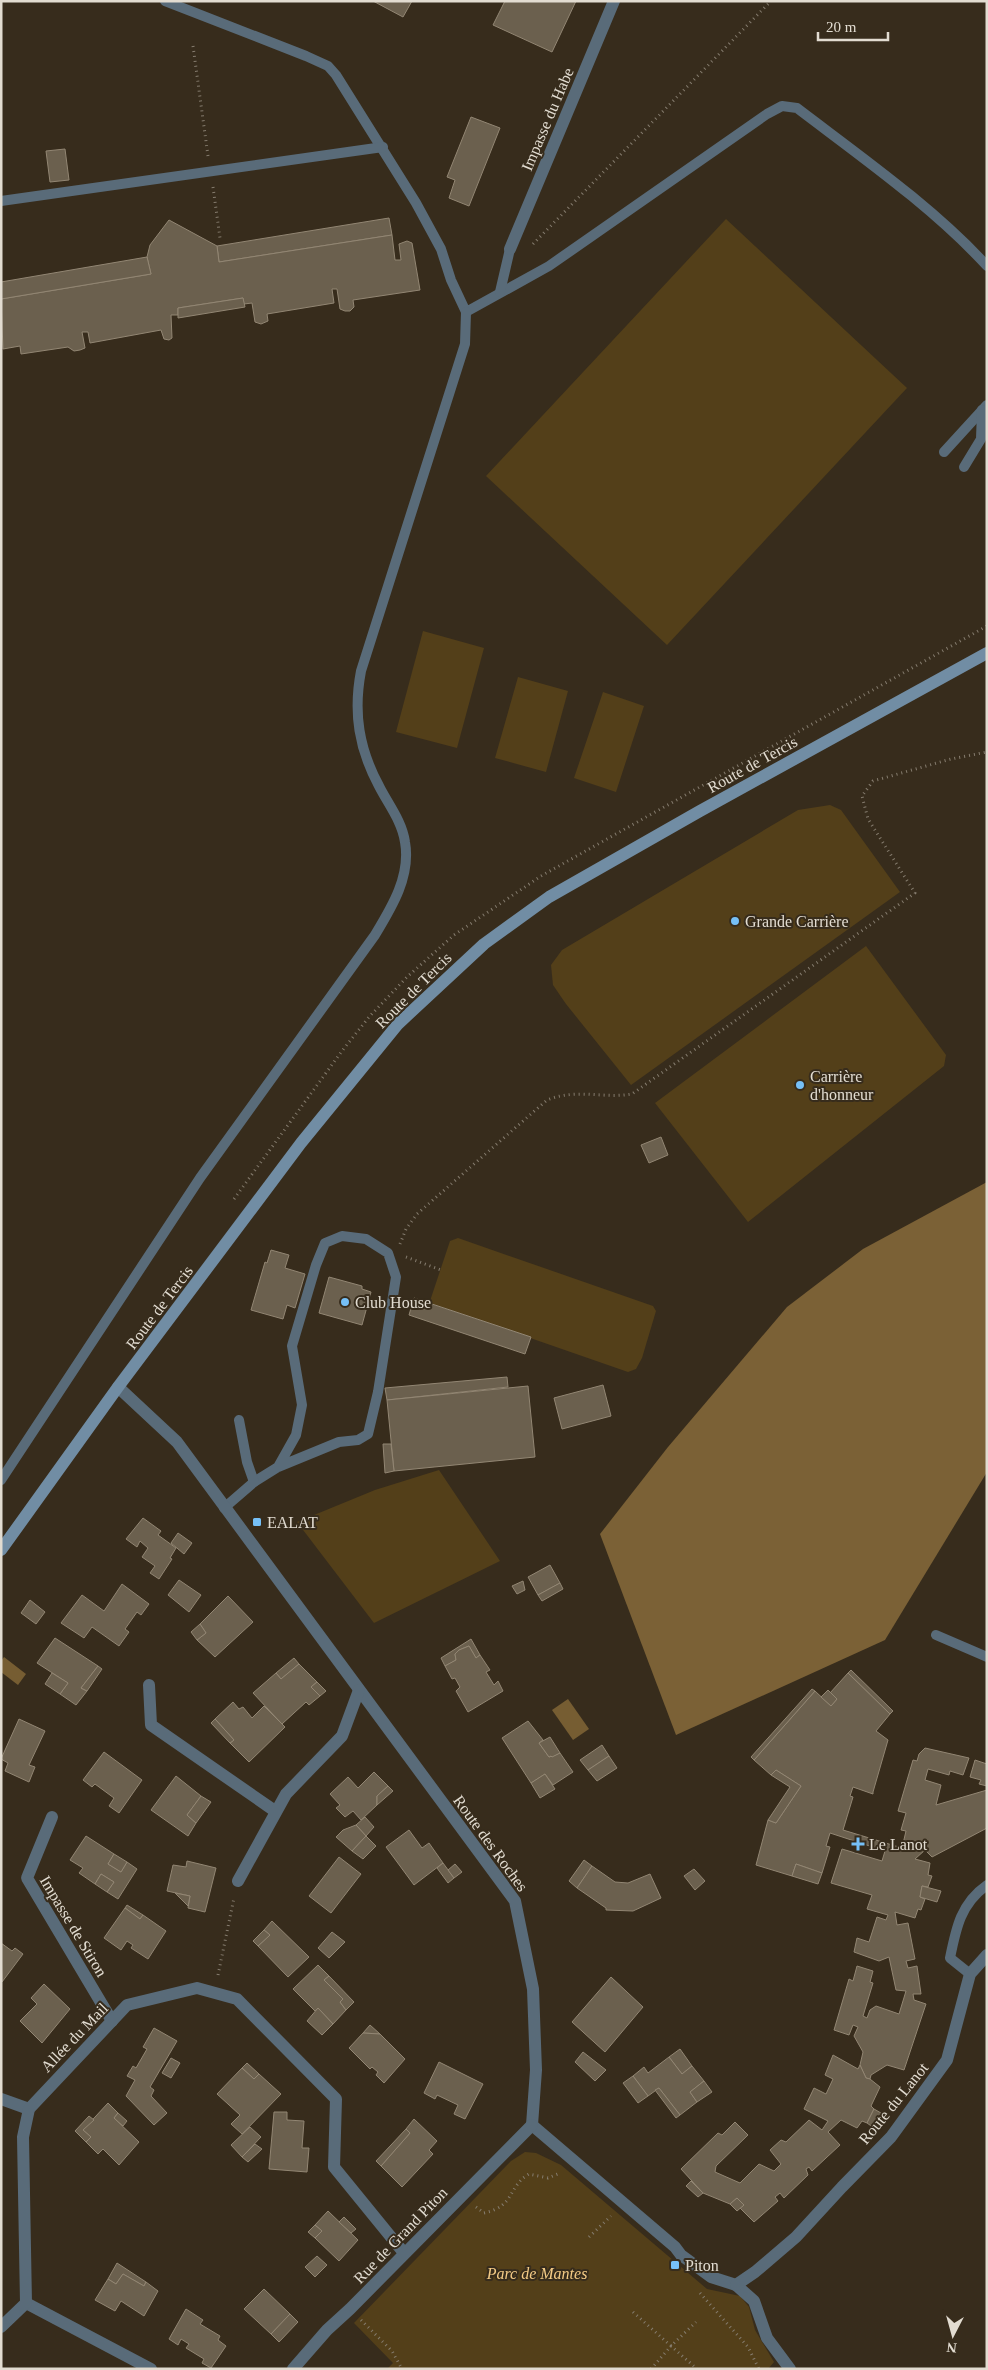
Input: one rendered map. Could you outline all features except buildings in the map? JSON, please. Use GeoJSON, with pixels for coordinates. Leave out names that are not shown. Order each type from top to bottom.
{"type":"FeatureCollection","features":[{"type":"Feature","properties":{"kind":"main road","name":"Route de Tercis"},"geometry":{"type":"LineString","coordinates":[[1,1550],[118,1386],[301,1143],[398,1024],[484,944],[549,897],[571,884],[987,653]]}},
{"type":"Feature","properties":{"kind":"street","name":"Impasse du Habe"},"geometry":{"type":"LineString","coordinates":[[510,249],[614,1]]}},
{"type":"Feature","properties":{"kind":"street","name":"Route des Roches"},"geometry":{"type":"LineString","coordinates":[[118,1386],[177,1442],[515,1901],[533,1989],[536,2070],[532,2125]]}},
{"type":"Feature","properties":{"kind":"street"},"geometry":{"type":"LineString","coordinates":[[149,1685],[151,1725],[275,1811]]}},
{"type":"Feature","properties":{"kind":"street"},"geometry":{"type":"LineString","coordinates":[[238,1881],[286,1794],[342,1736],[359,1690]]}},
{"type":"Feature","properties":{"kind":"street","name":"Impasse de Stiron"},"geometry":{"type":"LineString","coordinates":[[52,1817],[27,1878],[112,2021]]}},
{"type":"Feature","properties":{"kind":"street","name":"Route du Lanot"},"geometry":{"type":"LineString","coordinates":[[736,2285],[796,2238],[891,2137],[948,2060],[970,1974],[987,1955]]}},
{"type":"Feature","properties":{"kind":"street","name":"Allée du Mail"},"geometry":{"type":"LineString","coordinates":[[28,2109],[127,2005],[197,1988],[238,1999],[336,2099],[334,2167],[404,2253]]}},
{"type":"Feature","properties":{"kind":"street"},"geometry":{"type":"LineString","coordinates":[[1,2098],[28,2109],[23,2137],[26,2303],[1,2327]]}},
{"type":"Feature","properties":{"kind":"street"},"geometry":{"type":"LineString","coordinates":[[532,2125],[654,2228],[681,2255],[711,2277],[736,2285],[754,2301],[767,2338],[790,2369]]}},
{"type":"Feature","properties":{"kind":"street","name":"Rue de Grand Piton"},"geometry":{"type":"LineString","coordinates":[[293,2369],[328,2330],[532,2125]]}},
{"type":"Feature","properties":{"kind":"street"},"geometry":{"type":"LineString","coordinates":[[26,2303],[152,2369]]}},
{"type":"Feature","properties":{"kind":"lane"},"geometry":{"type":"LineString","coordinates":[[1,1480],[200,1178],[376,935],[396,900],[404,872],[405,842],[397,817],[364,756],[358,728],[356,697],[361,672],[465,344],[466,312],[450,280],[441,249],[382,148],[336,75],[328,66],[165,1]]}},
{"type":"Feature","properties":{"kind":"lane"},"geometry":{"type":"LineString","coordinates":[[466,312],[550,266],[767,114],[782,106],[797,108],[863,159],[965,242],[987,266]]}},
{"type":"Feature","properties":{"kind":"lane"},"geometry":{"type":"LineString","coordinates":[[1,201],[382,148]]}},
{"type":"Feature","properties":{"kind":"lane"},"geometry":{"type":"LineString","coordinates":[[500,292],[510,249]]}},
{"type":"Feature","properties":{"kind":"lane"},"geometry":{"type":"LineString","coordinates":[[944,452],[984,408]]}},
{"type":"Feature","properties":{"kind":"lane"},"geometry":{"type":"LineString","coordinates":[[964,467],[981,439],[984,408]]}},
{"type":"Feature","properties":{"kind":"lane"},"geometry":{"type":"LineString","coordinates":[[224,1508],[254,1482],[278,1467],[338,1442],[358,1440],[368,1434],[378,1392],[396,1277],[388,1253],[366,1239],[342,1236],[325,1242],[316,1265],[292,1346],[302,1405],[296,1435],[278,1467]]}},
{"type":"Feature","properties":{"kind":"lane"},"geometry":{"type":"LineString","coordinates":[[239,1420],[247,1462],[254,1482]]}},
{"type":"Feature","properties":{"kind":"lane"},"geometry":{"type":"LineString","coordinates":[[936,1635],[987,1657]]}},
{"type":"Feature","properties":{"kind":"lane"},"geometry":{"type":"LineString","coordinates":[[970,1974],[950,1958],[961,1912],[976,1893],[987,1885]]}},
{"type":"Feature","properties":{"kind":"path"},"geometry":{"type":"LineString","coordinates":[[531,247],[771,1]]}},
{"type":"Feature","properties":{"kind":"path"},"geometry":{"type":"LineString","coordinates":[[193,46],[220,238]]}},
{"type":"Feature","properties":{"kind":"path"},"geometry":{"type":"LineString","coordinates":[[233,1201],[342,1051],[369,1017],[407,978],[454,935],[540,876],[987,626]]}},
{"type":"Feature","properties":{"kind":"path"},"geometry":{"type":"LineString","coordinates":[[400,1246],[406,1229],[417,1214],[547,1100],[562,1094],[632,1094],[915,893],[868,819],[862,796],[873,781],[951,759],[987,752]]}},
{"type":"Feature","properties":{"kind":"path"},"geometry":{"type":"LineString","coordinates":[[405,1257],[440,1270]]}},
{"type":"Feature","properties":{"kind":"path"},"geometry":{"type":"LineString","coordinates":[[215,1993],[238,1881]]}},
{"type":"Feature","properties":{"kind":"path"},"geometry":{"type":"LineString","coordinates":[[462,2195],[484,2213],[499,2210],[511,2197],[520,2179],[529,2174],[548,2178],[558,2176],[574,2160]]}},
{"type":"Feature","properties":{"kind":"path"},"geometry":{"type":"LineString","coordinates":[[589,2237],[611,2215],[618,2222]]}},
{"type":"Feature","properties":{"kind":"path"},"geometry":{"type":"LineString","coordinates":[[698,2292],[748,2346],[759,2369]]}},
{"type":"Feature","properties":{"kind":"path"},"geometry":{"type":"LineString","coordinates":[[350,2309],[392,2351],[402,2369]]}},
{"type":"Feature","properties":{"kind":"path"},"geometry":{"type":"LineString","coordinates":[[633,2312],[697,2369]]}},
{"type":"Feature","properties":{"kind":"path"},"geometry":{"type":"LineString","coordinates":[[651,2369],[696,2322]]}},
{"type":"Feature","properties":{"kind":"green space"},"geometry":{"type":"Polygon","coordinates":[[[726,219],[907,388],[667,645],[486,476],[726,219]]]}},
{"type":"Feature","properties":{"kind":"green space"},"geometry":{"type":"Polygon","coordinates":[[[423,631],[484,648],[457,748],[396,732],[423,631]]]}},
{"type":"Feature","properties":{"kind":"green space"},"geometry":{"type":"Polygon","coordinates":[[[518,677],[568,691],[546,772],[495,758],[518,677]]]}},
{"type":"Feature","properties":{"kind":"green space"},"geometry":{"type":"Polygon","coordinates":[[[603,692],[644,706],[616,792],[574,778],[603,692]]]}},
{"type":"Feature","properties":{"kind":"green space","name":"Grande Carrière"},"geometry":{"type":"Polygon","coordinates":[[[830,805],[841,810],[900,892],[631,1085],[553,985],[551,965],[562,950],[798,810],[830,805]]]}},
{"type":"Feature","properties":{"kind":"green space","name":"Carrière d'honneur"},"geometry":{"type":"Polygon","coordinates":[[[866,946],[946,1055],[944,1066],[748,1222],[655,1103],[866,946]]]}},
{"type":"Feature","properties":{"kind":"green space"},"geometry":{"type":"Polygon","coordinates":[[[458,1238],[653,1306],[656,1311],[642,1358],[636,1369],[628,1372],[433,1304],[430,1301],[450,1241],[458,1238]]]}},
{"type":"Feature","properties":{"kind":"green space"},"geometry":{"type":"Polygon","coordinates":[[[439,1470],[500,1561],[374,1623],[297,1522],[375,1490],[439,1470]]]}},
{"type":"Feature","properties":{"kind":"green space","name":"Parc de Mantes"},"geometry":{"type":"Polygon","coordinates":[[[525,2152],[536,2153],[561,2165],[707,2289],[740,2296],[749,2307],[755,2330],[774,2362],[768,2369],[387,2369],[393,2363],[354,2323],[511,2161],[525,2152]]]}},
{"type":"Feature","properties":{"kind":"shaded area"},"geometry":{"type":"Polygon","coordinates":[[[987,1182],[987,1472],[885,1640],[676,1735],[600,1534],[668,1447],[787,1307],[863,1249],[987,1182]]]}},
{"type":"Feature","properties":{"kind":"shaded area"},"geometry":{"type":"Polygon","coordinates":[[[4,1657],[26,1674],[18,1685],[1,1672],[1,1661],[4,1657]]]}},
{"type":"Feature","properties":{"kind":"shaded area"},"geometry":{"type":"Polygon","coordinates":[[[568,1699],[589,1729],[573,1740],[552,1710],[568,1699]]]}},
{"type":"Feature","properties":{"kind":"place","name":"Grande Carrière"},"geometry":{"type":"Point","coordinates":[735,921]}},
{"type":"Feature","properties":{"kind":"place","name":"Carrière d'honneur"},"geometry":{"type":"Point","coordinates":[800,1085]}},
{"type":"Feature","properties":{"kind":"place","name":"Club House"},"geometry":{"type":"Point","coordinates":[345,1302]}},
{"type":"Feature","properties":{"kind":"place","name":"EALAT"},"geometry":{"type":"Point","coordinates":[257,1522]}},
{"type":"Feature","properties":{"kind":"place","name":"Le Lanot"},"geometry":{"type":"Point","coordinates":[858,1844]}},
{"type":"Feature","properties":{"kind":"place","name":"Piton"},"geometry":{"type":"Point","coordinates":[675,2265]}}]}
